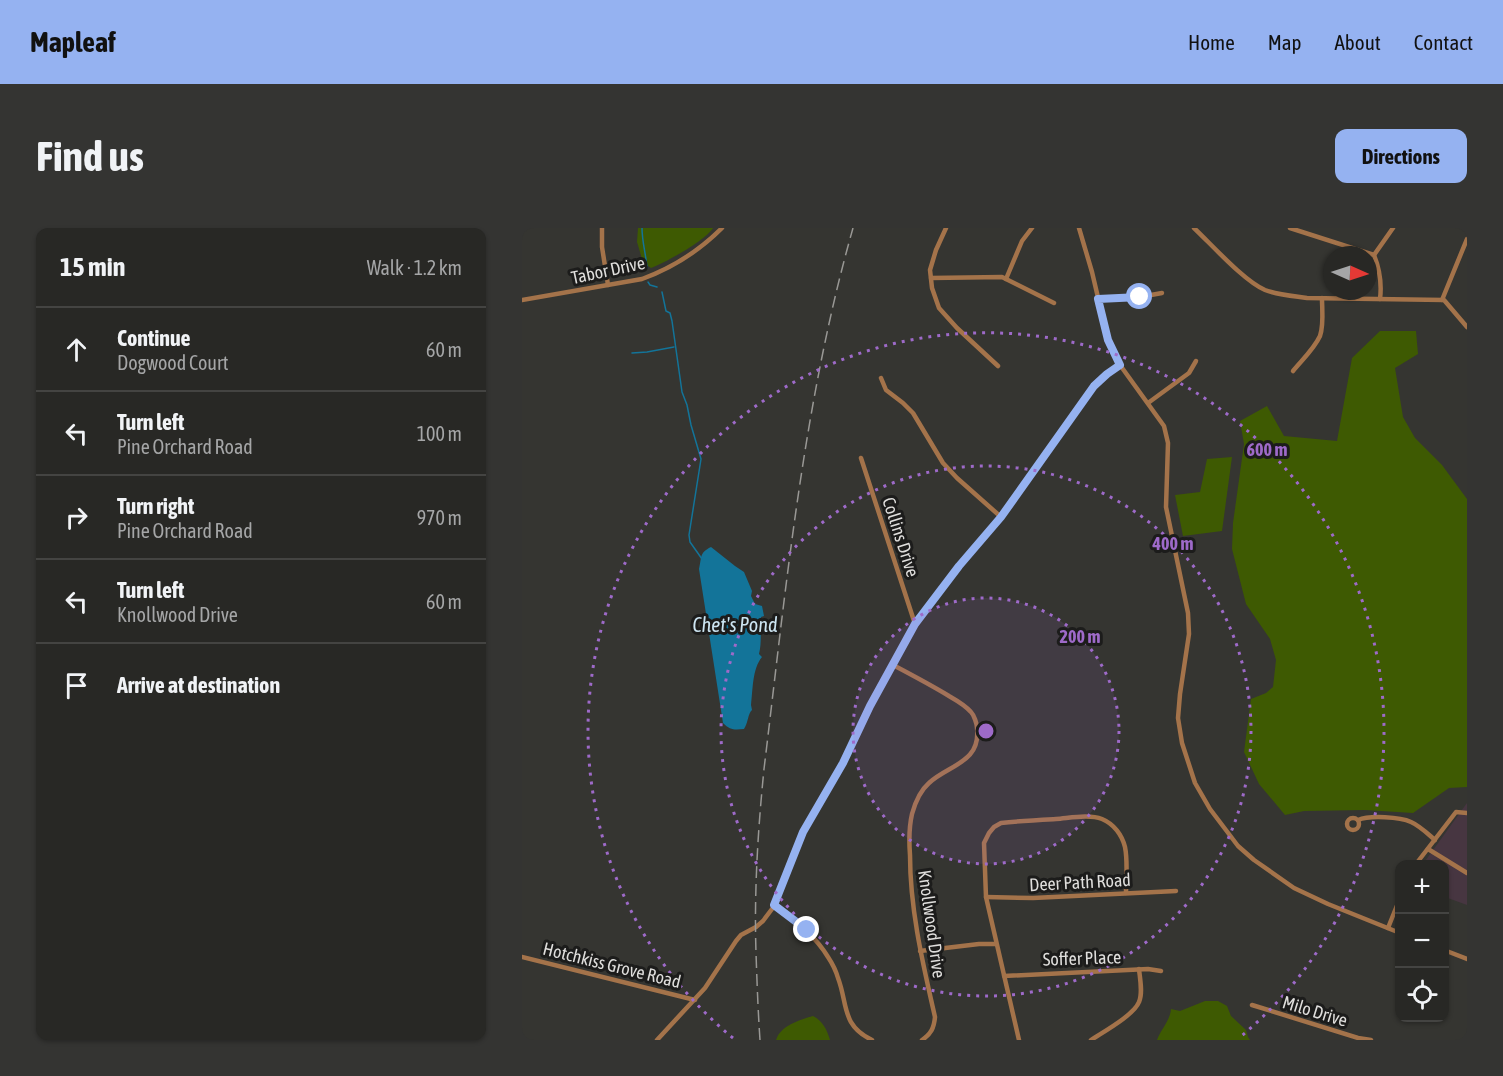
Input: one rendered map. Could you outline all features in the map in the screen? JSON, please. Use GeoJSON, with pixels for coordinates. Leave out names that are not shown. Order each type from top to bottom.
{"type":"FeatureCollection","features":[{"type":"Feature","properties":{"kind":"street"},"geometry":{"type":"LineString","coordinates":[[602,228],[602,248],[608,285]]}},
{"type":"Feature","properties":{"kind":"street","name":"Tabor Drive"},"geometry":{"type":"LineString","coordinates":[[522,300],[642,279],[657,274],[699,250],[722,228]]}},
{"type":"Feature","properties":{"kind":"street"},"geometry":{"type":"LineString","coordinates":[[946,228],[930,270],[932,288],[939,308],[998,366]]}},
{"type":"Feature","properties":{"kind":"street"},"geometry":{"type":"LineString","coordinates":[[1006,279],[1022,241],[1032,228]]}},
{"type":"Feature","properties":{"kind":"street"},"geometry":{"type":"LineString","coordinates":[[1079,228],[1108,340],[1120,365],[1164,426],[1168,443],[1166,507],[1185,590],[1189,624],[1178,718],[1182,743],[1195,783],[1210,809],[1238,846],[1254,860],[1294,888],[1395,931]]}},
{"type":"Feature","properties":{"kind":"street"},"geometry":{"type":"LineString","coordinates":[[1194,228],[1251,282],[1265,290],[1292,296],[1322,298],[1444,300],[1467,327]]}},
{"type":"Feature","properties":{"kind":"street"},"geometry":{"type":"LineString","coordinates":[[1290,228],[1346,246]]}},
{"type":"Feature","properties":{"kind":"street"},"geometry":{"type":"LineString","coordinates":[[1377,251],[1393,228]]}},
{"type":"Feature","properties":{"kind":"street"},"geometry":{"type":"LineString","coordinates":[[1442,300],[1467,239]]}},
{"type":"Feature","properties":{"kind":"street"},"geometry":{"type":"LineString","coordinates":[[1377,262],[1382,287],[1380,300]]}},
{"type":"Feature","properties":{"kind":"street"},"geometry":{"type":"LineString","coordinates":[[931,278],[1002,277],[1054,303]]}},
{"type":"Feature","properties":{"kind":"street"},"geometry":{"type":"LineString","coordinates":[[1098,299],[1140,297],[1162,292]]}},
{"type":"Feature","properties":{"kind":"street"},"geometry":{"type":"LineString","coordinates":[[1293,371],[1320,337],[1322,298]]}},
{"type":"Feature","properties":{"kind":"street"},"geometry":{"type":"LineString","coordinates":[[1148,403],[1189,373],[1196,361]]}},
{"type":"Feature","properties":{"kind":"street"},"geometry":{"type":"LineString","coordinates":[[657,1040],[695,1000],[736,941],[764,921],[774,905],[803,832],[843,763],[870,706],[915,624],[959,566],[1001,517],[1094,386],[1120,365]]}},
{"type":"Feature","properties":{"kind":"street"},"geometry":{"type":"LineString","coordinates":[[881,378],[886,390],[913,413],[943,463],[1001,517]]}},
{"type":"Feature","properties":{"kind":"street","name":"Collins Drive"},"geometry":{"type":"LineString","coordinates":[[861,458],[915,624]]}},
{"type":"Feature","properties":{"kind":"street","name":"Knollwood Drive"},"geometry":{"type":"LineString","coordinates":[[893,665],[963,704],[973,713],[977,726],[975,747],[969,756],[930,782],[921,793],[912,814],[909,841],[910,882],[916,931],[935,1017],[929,1035],[922,1040]]}},
{"type":"Feature","properties":{"kind":"street"},"geometry":{"type":"LineString","coordinates":[[1419,860],[1456,812],[1467,813]]}},
{"type":"Feature","properties":{"kind":"street"},"geometry":{"type":"LineString","coordinates":[[1019,1040],[986,897],[984,843],[989,833],[1001,823],[1074,817],[1103,819],[1121,835],[1125,846],[1126,893]]}},
{"type":"Feature","properties":{"kind":"street"},"geometry":{"type":"LineString","coordinates":[[1358,820],[1369,817],[1411,822],[1435,840]]}},
{"type":"Feature","properties":{"kind":"street"},"geometry":{"type":"LineString","coordinates":[[1428,849],[1467,873]]}},
{"type":"Feature","properties":{"kind":"street","name":"Deer Path Road"},"geometry":{"type":"LineString","coordinates":[[986,897],[1033,898],[1176,891]]}},
{"type":"Feature","properties":{"kind":"street"},"geometry":{"type":"LineString","coordinates":[[774,905],[807,930],[827,955],[839,978],[847,1015],[860,1031],[872,1040]]}},
{"type":"Feature","properties":{"kind":"street"},"geometry":{"type":"LineString","coordinates":[[1388,928],[1395,910]]}},
{"type":"Feature","properties":{"kind":"street"},"geometry":{"type":"LineString","coordinates":[[920,951],[996,944]]}},
{"type":"Feature","properties":{"kind":"street"},"geometry":{"type":"LineString","coordinates":[[1449,952],[1467,958]]}},
{"type":"Feature","properties":{"kind":"street","name":"Hotchkiss Grove Road"},"geometry":{"type":"LineString","coordinates":[[522,957],[695,1000]]}},
{"type":"Feature","properties":{"kind":"street"},"geometry":{"type":"LineString","coordinates":[[1090,1040],[1133,1011],[1140,1002],[1139,969]]}},
{"type":"Feature","properties":{"kind":"street","name":"Soffer Place"},"geometry":{"type":"LineString","coordinates":[[1004,976],[1139,969],[1161,971]]}},
{"type":"Feature","properties":{"kind":"street","name":"Milo Drive"},"geometry":{"type":"LineString","coordinates":[[1252,1005],[1371,1040]]}},
{"type":"Feature","properties":{"kind":"shaded area"},"geometry":{"type":"Polygon","coordinates":[[[1467,803],[1467,905],[1449,898],[1449,860],[1426,860],[1467,803]]]}},
{"type":"Feature","properties":{"kind":"green space"},"geometry":{"type":"Polygon","coordinates":[[[638,228],[713,228],[694,245],[651,268],[643,262],[637,242],[638,228]]]}},
{"type":"Feature","properties":{"kind":"green space"},"geometry":{"type":"Polygon","coordinates":[[[1380,331],[1416,331],[1418,354],[1395,368],[1403,417],[1415,438],[1442,465],[1467,499],[1467,787],[1449,788],[1413,813],[1365,810],[1304,811],[1285,815],[1259,784],[1244,752],[1251,699],[1266,693],[1273,687],[1276,660],[1270,639],[1246,604],[1232,549],[1233,523],[1244,444],[1240,421],[1267,406],[1284,436],[1337,441],[1352,358],[1380,331]]]}},
{"type":"Feature","properties":{"kind":"green space"},"geometry":{"type":"Polygon","coordinates":[[[1232,457],[1222,531],[1183,536],[1175,495],[1200,492],[1207,459],[1232,457]]]}},
{"type":"Feature","properties":{"kind":"green space"},"geometry":{"type":"Polygon","coordinates":[[[1205,1001],[1218,1001],[1227,1006],[1231,1016],[1246,1030],[1250,1040],[1157,1040],[1171,1009],[1180,1011],[1205,1001]]]}},
{"type":"Feature","properties":{"kind":"green space"},"geometry":{"type":"Polygon","coordinates":[[[813,1016],[824,1026],[830,1040],[776,1040],[786,1027],[813,1016]]]}},
{"type":"Feature","properties":{"kind":"water","name":"Chet's Pond"},"geometry":{"type":"Polygon","coordinates":[[[711,547],[744,572],[752,591],[751,596],[755,604],[762,606],[764,616],[761,617],[759,654],[762,657],[755,674],[752,710],[744,729],[732,729],[723,723],[699,569],[703,553],[711,547]]]}},
{"type":"Feature","properties":{"kind":"waterway"},"geometry":{"type":"LineString","coordinates":[[642,228],[647,268]]}},
{"type":"Feature","properties":{"kind":"waterway"},"geometry":{"type":"LineString","coordinates":[[648,282],[657,287]]}},
{"type":"Feature","properties":{"kind":"waterway"},"geometry":{"type":"LineString","coordinates":[[662,292],[666,311],[670,313],[672,321],[682,392],[701,459],[689,535],[690,542],[702,559]]}},
{"type":"Feature","properties":{"kind":"waterway"},"geometry":{"type":"LineString","coordinates":[[632,353],[674,347]]}},
{"type":"Feature","properties":{"kind":"railway"},"geometry":{"type":"LineString","coordinates":[[760,1040],[756,907],[758,837],[764,769],[789,565],[809,429],[821,361],[853,228]]}},
{"type":"Feature","properties":{"kind":"route"},"geometry":{"type":"LineString","coordinates":[[807,930],[774,905],[803,832],[843,763],[870,706],[915,624],[959,566],[1001,517],[1094,386],[1120,365],[1108,340],[1098,299],[1140,297]]}}]}
